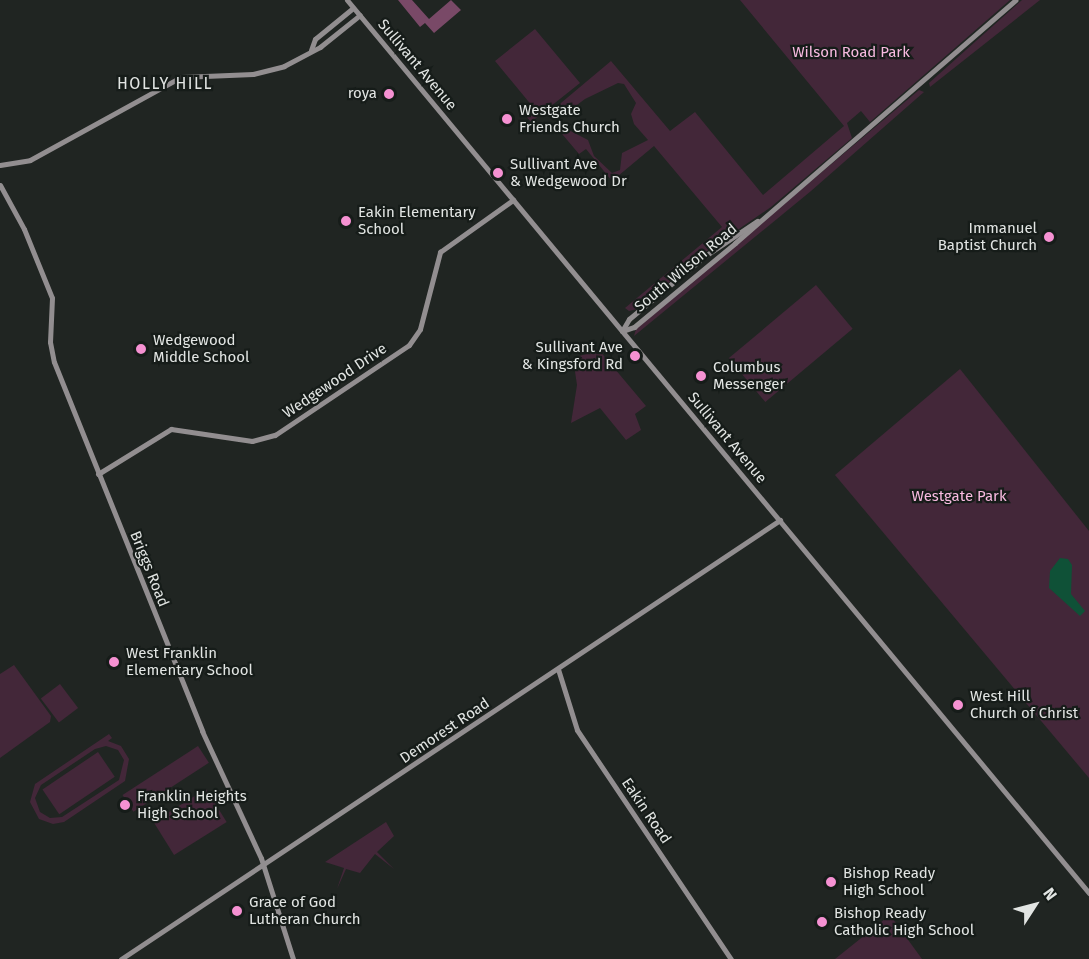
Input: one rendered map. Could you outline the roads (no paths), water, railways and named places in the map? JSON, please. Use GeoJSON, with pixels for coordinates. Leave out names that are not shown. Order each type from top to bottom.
{"type":"FeatureCollection","features":[{"type":"Feature","properties":{"kind":"street","name":"Sullivant Avenue"},"geometry":{"type":"LineString","coordinates":[[347,0],[1089,893]]}},
{"type":"Feature","properties":{"kind":"street","name":"South Wilson Road"},"geometry":{"type":"LineString","coordinates":[[622,331],[629,319],[705,256],[771,212],[1016,0]]}},
{"type":"Feature","properties":{"kind":"street"},"geometry":{"type":"LineString","coordinates":[[310,50],[315,39],[353,8]]}},
{"type":"Feature","properties":{"kind":"street"},"geometry":{"type":"LineString","coordinates":[[0,165],[30,160],[181,77],[262,73],[291,63],[310,50],[320,47],[360,15]]}},
{"type":"Feature","properties":{"kind":"street","name":"Briggs Road"},"geometry":{"type":"LineString","coordinates":[[0,185],[24,230],[52,298],[52,357],[202,731],[263,867],[293,959]]}},
{"type":"Feature","properties":{"kind":"street","name":"Wedgewood Drive"},"geometry":{"type":"LineString","coordinates":[[98,474],[167,430],[186,429],[252,441],[275,435],[409,345],[420,329],[440,252],[513,200]]}},
{"type":"Feature","properties":{"kind":"street","name":"Demorest Road"},"geometry":{"type":"LineString","coordinates":[[121,959],[263,867],[780,520]]}},
{"type":"Feature","properties":{"kind":"street","name":"Eakin Road"},"geometry":{"type":"LineString","coordinates":[[558,669],[577,730],[731,959]]}},
{"type":"Feature","properties":{"kind":"place","name":"roya"},"geometry":{"type":"Point","coordinates":[389,94]}},
{"type":"Feature","properties":{"kind":"place","name":"Westgate Friends Church"},"geometry":{"type":"Point","coordinates":[507,119]}},
{"type":"Feature","properties":{"kind":"place","name":"Sullivant Ave & Wedgewood Dr"},"geometry":{"type":"Point","coordinates":[498,173]}},
{"type":"Feature","properties":{"kind":"place","name":"Eakin Elementary School"},"geometry":{"type":"Point","coordinates":[346,221]}},
{"type":"Feature","properties":{"kind":"place","name":"Immanuel Baptist Church"},"geometry":{"type":"Point","coordinates":[1049,237]}},
{"type":"Feature","properties":{"kind":"place","name":"Wedgewood Middle School"},"geometry":{"type":"Point","coordinates":[141,349]}},
{"type":"Feature","properties":{"kind":"place","name":"Sullivant Ave & Kingsford Rd"},"geometry":{"type":"Point","coordinates":[635,356]}},
{"type":"Feature","properties":{"kind":"place","name":"Columbus Messenger"},"geometry":{"type":"Point","coordinates":[701,376]}},
{"type":"Feature","properties":{"kind":"place","name":"West Franklin Elementary School"},"geometry":{"type":"Point","coordinates":[114,662]}},
{"type":"Feature","properties":{"kind":"place","name":"West Hill Church of Christ"},"geometry":{"type":"Point","coordinates":[958,705]}},
{"type":"Feature","properties":{"kind":"place","name":"Franklin Heights High School"},"geometry":{"type":"Point","coordinates":[125,805]}},
{"type":"Feature","properties":{"kind":"place","name":"Bishop Ready High School"},"geometry":{"type":"Point","coordinates":[831,882]}},
{"type":"Feature","properties":{"kind":"place","name":"Grace of God Lutheran Church"},"geometry":{"type":"Point","coordinates":[237,911]}},
{"type":"Feature","properties":{"kind":"place","name":"Bishop Ready Catholic High School"},"geometry":{"type":"Point","coordinates":[822,922]}},
{"type":"Feature","properties":{"kind":"district","name":"HOLLY HILL"},"geometry":{"type":"Point","coordinates":[165,84]}},
{"type":"Feature","properties":{"kind":"park label","name":"Wilson Road Park"},"geometry":{"type":"Point","coordinates":[851,53]}},
{"type":"Feature","properties":{"kind":"park label","name":"Westgate Park"},"geometry":{"type":"Point","coordinates":[959,497]}}]}
